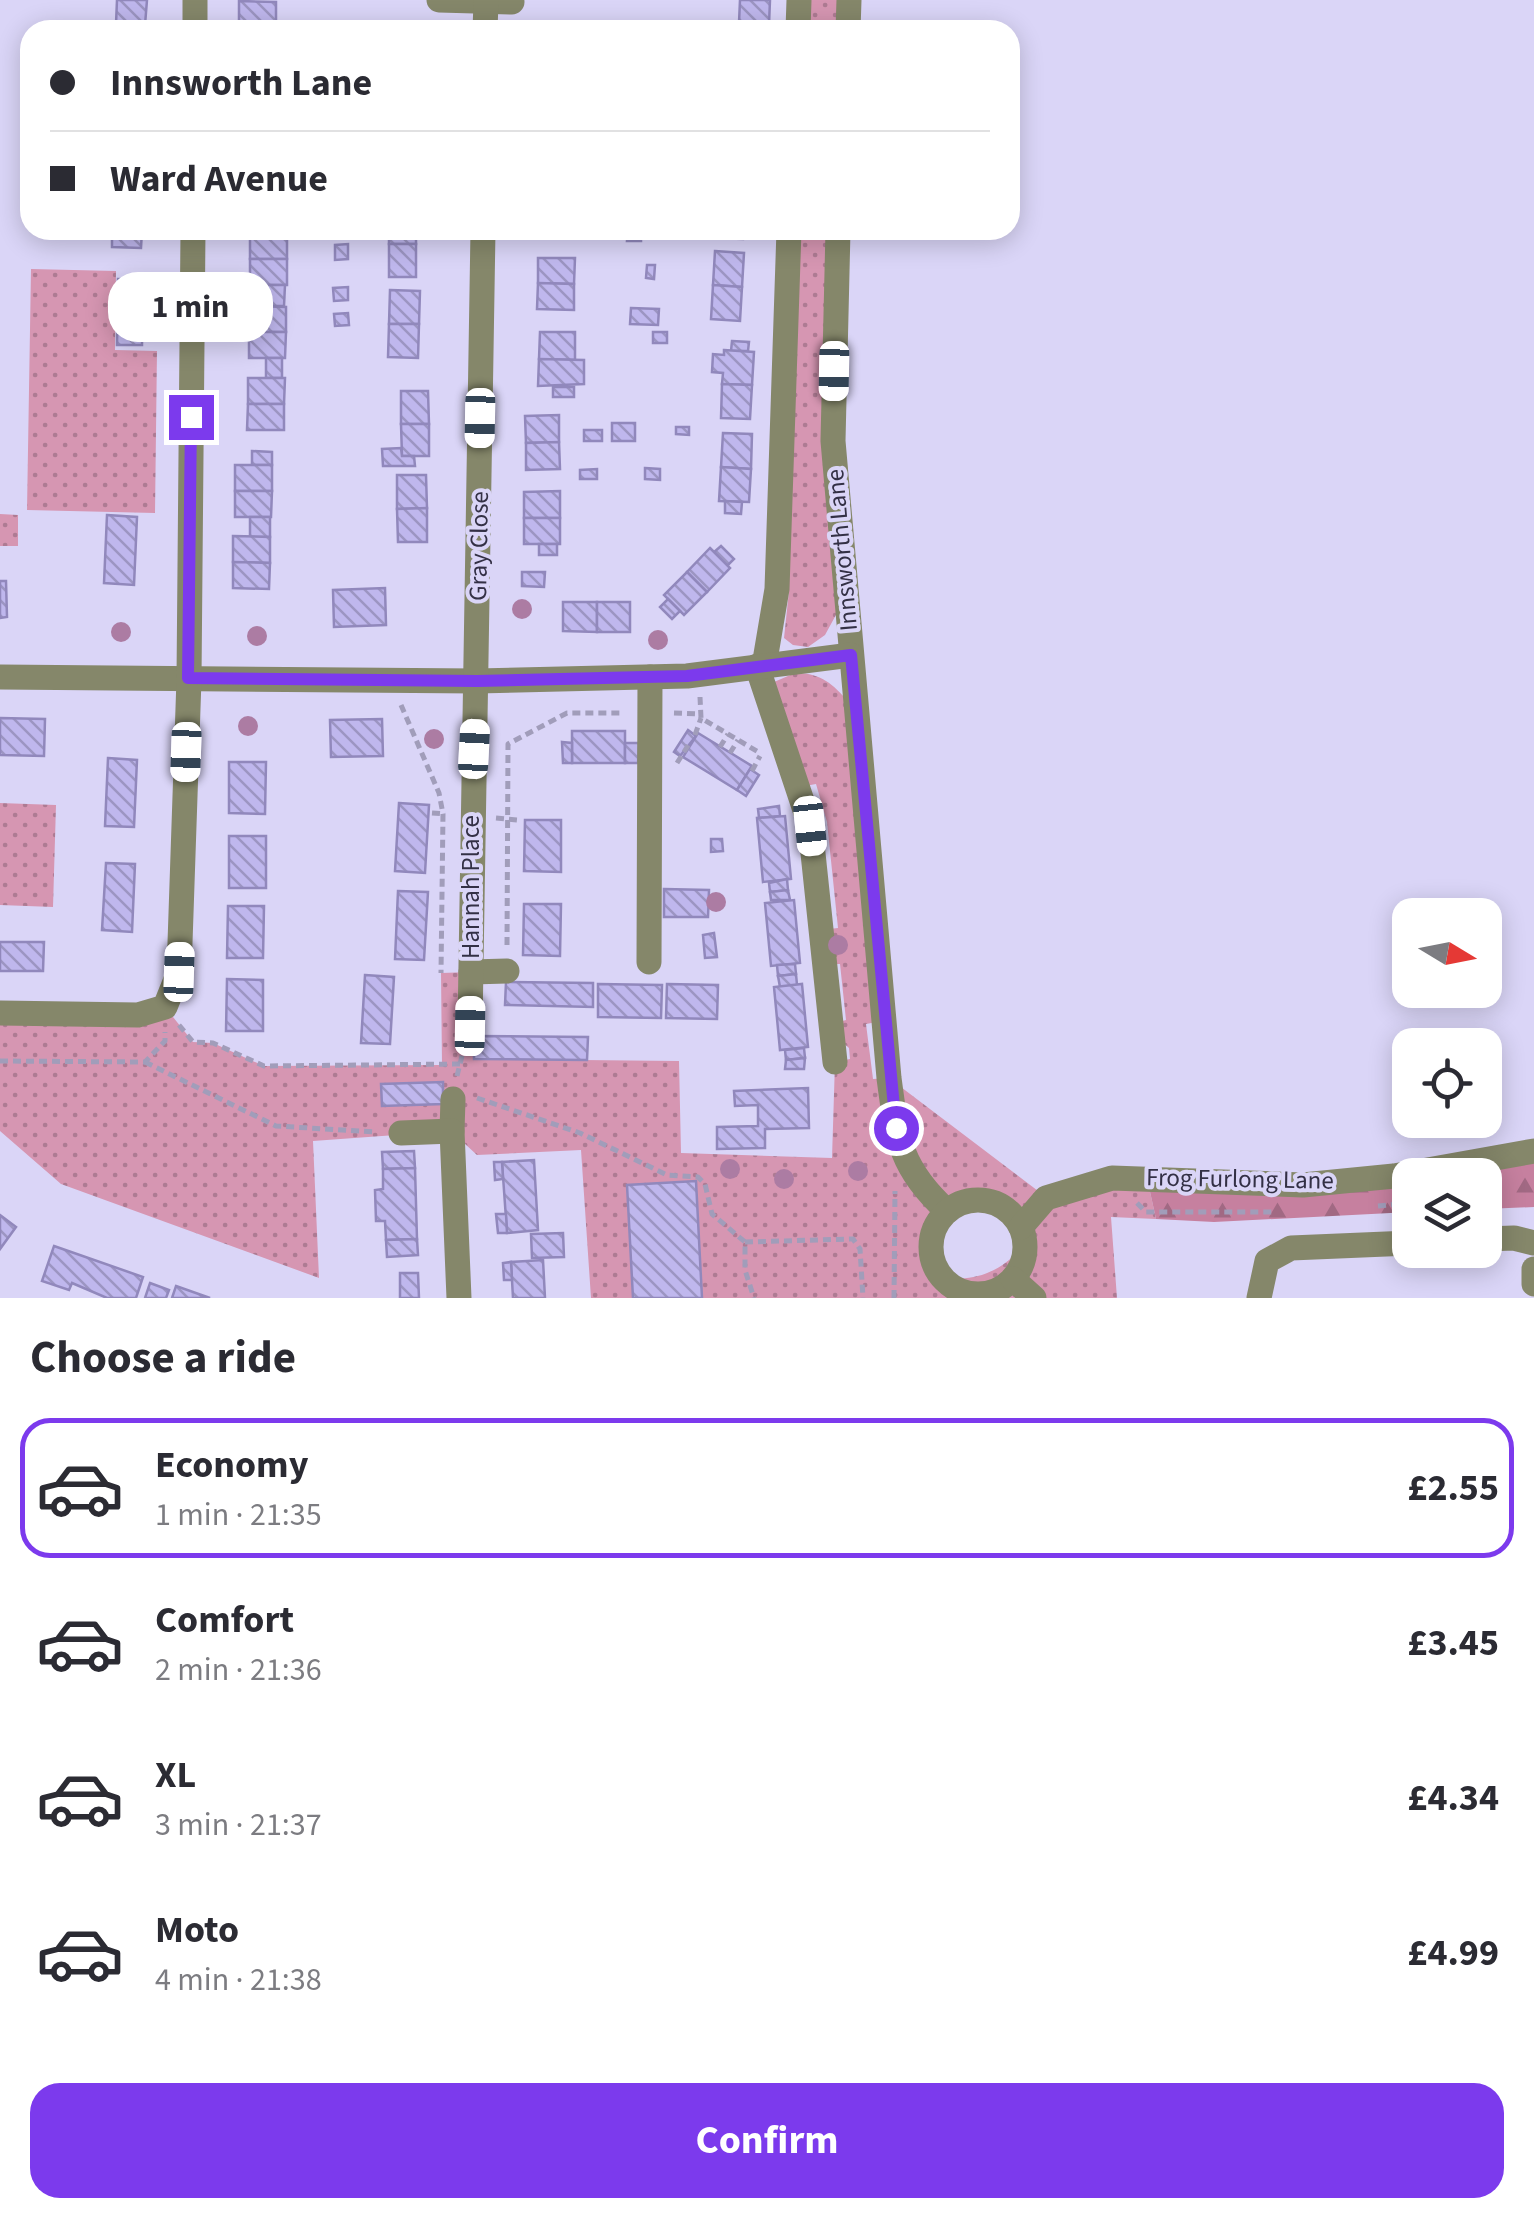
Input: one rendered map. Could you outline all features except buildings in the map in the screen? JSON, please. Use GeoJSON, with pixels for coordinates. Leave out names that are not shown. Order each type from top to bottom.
{"type":"FeatureCollection","features":[{"type":"Feature","properties":{"kind":"street"},"geometry":{"type":"LineString","coordinates":[[439,0],[499,2]]}},
{"type":"Feature","properties":{"kind":"street"},"geometry":{"type":"LineString","coordinates":[[0,1013],[138,1015],[165,1007],[179,972],[188,678],[193,240]]}},
{"type":"Feature","properties":{"kind":"street","name":"Gray Close"},"geometry":{"type":"LineString","coordinates":[[477,681],[483,240]]}},
{"type":"Feature","properties":{"kind":"street","name":"Innsworth Lane"},"geometry":{"type":"LineString","coordinates":[[789,240],[778,589],[760,666],[810,826],[834,1062]]}},
{"type":"Feature","properties":{"kind":"street","name":"Innsworth Lane"},"geometry":{"type":"LineString","coordinates":[[838,240],[833,441],[896,1128],[915,1182],[947,1211]]}},
{"type":"Feature","properties":{"kind":"street"},"geometry":{"type":"LineString","coordinates":[[0,677],[477,681],[699,674],[851,655]]}},
{"type":"Feature","properties":{"kind":"street"},"geometry":{"type":"LineString","coordinates":[[649,962],[650,676]]}},
{"type":"Feature","properties":{"kind":"street","name":"Hannah Place"},"geometry":{"type":"LineString","coordinates":[[470,1026],[477,681]]}},
{"type":"Feature","properties":{"kind":"street","name":"Hannah Place"},"geometry":{"type":"LineString","coordinates":[[471,972],[507,972]]}},
{"type":"Feature","properties":{"kind":"street"},"geometry":{"type":"LineString","coordinates":[[459,1298],[452,1131],[464,1098]]}},
{"type":"Feature","properties":{"kind":"street"},"geometry":{"type":"LineString","coordinates":[[401,1134],[452,1131]]}},
{"type":"Feature","properties":{"kind":"street","name":"Frog Furlong Lane"},"geometry":{"type":"LineString","coordinates":[[1021,1227],[1046,1198],[1112,1178],[1303,1185],[1394,1176],[1534,1150]]}},
{"type":"Feature","properties":{"kind":"street"},"geometry":{"type":"LineString","coordinates":[[961,1202],[993,1202],[1008,1210],[1021,1227],[1026,1249],[1013,1280],[992,1293],[964,1295],[948,1284],[933,1263],[934,1231],[947,1211],[961,1202]]}},
{"type":"Feature","properties":{"kind":"street"},"geometry":{"type":"LineString","coordinates":[[1502,1238],[1534,1243]]}},
{"type":"Feature","properties":{"kind":"street"},"geometry":{"type":"LineString","coordinates":[[1259,1298],[1267,1261],[1292,1248],[1392,1243]]}},
{"type":"Feature","properties":{"kind":"street"},"geometry":{"type":"LineString","coordinates":[[1534,1269],[1534,1284]]}},
{"type":"Feature","properties":{"kind":"street"},"geometry":{"type":"LineString","coordinates":[[1013,1280],[1034,1298]]}},
{"type":"Feature","properties":{"kind":"path"},"geometry":{"type":"LineString","coordinates":[[695,735],[701,716],[699,674]]}},
{"type":"Feature","properties":{"kind":"path"},"geometry":{"type":"LineString","coordinates":[[390,681],[440,793],[442,974]]}},
{"type":"Feature","properties":{"kind":"path"},"geometry":{"type":"LineString","coordinates":[[507,972],[508,744],[568,713],[701,716],[761,754],[772,767]]}},
{"type":"Feature","properties":{"kind":"path"},"geometry":{"type":"LineString","coordinates":[[720,747],[728,734]]}},
{"type":"Feature","properties":{"kind":"path"},"geometry":{"type":"LineString","coordinates":[[730,752],[738,740]]}},
{"type":"Feature","properties":{"kind":"path"},"geometry":{"type":"LineString","coordinates":[[752,771],[761,754]]}},
{"type":"Feature","properties":{"kind":"path"},"geometry":{"type":"LineString","coordinates":[[145,1062],[164,1041],[165,1007]]}},
{"type":"Feature","properties":{"kind":"path"},"geometry":{"type":"LineString","coordinates":[[165,1007],[194,1042],[213,1044],[264,1066],[460,1064]]}},
{"type":"Feature","properties":{"kind":"path"},"geometry":{"type":"LineString","coordinates":[[470,1026],[460,1064],[464,1098],[580,1134],[667,1174],[698,1177],[704,1184],[712,1214],[745,1242],[853,1239],[860,1248],[863,1298]]}},
{"type":"Feature","properties":{"kind":"path"},"geometry":{"type":"LineString","coordinates":[[0,1061],[145,1062],[276,1126],[401,1134]]}},
{"type":"Feature","properties":{"kind":"path"},"geometry":{"type":"LineString","coordinates":[[894,1298],[895,1184]]}},
{"type":"Feature","properties":{"kind":"path"},"geometry":{"type":"LineString","coordinates":[[745,1242],[745,1270],[754,1298]]}},
{"type":"Feature","properties":{"kind":"shaded area"},"geometry":{"type":"Polygon","coordinates":[[[799,0],[839,0],[838,20],[798,20],[799,0]]]}},
{"type":"Feature","properties":{"kind":"shaded area"},"geometry":{"type":"Polygon","coordinates":[[[789,240],[828,240],[837,613],[825,635],[808,647],[793,645],[784,638],[789,591],[789,240]]]}},
{"type":"Feature","properties":{"kind":"shaded area"},"geometry":{"type":"Polygon","coordinates":[[[31,269],[116,271],[115,350],[157,351],[155,513],[27,510],[31,269]]]}},
{"type":"Feature","properties":{"kind":"shaded area"},"geometry":{"type":"Polygon","coordinates":[[[0,514],[18,515],[18,546],[0,546],[0,514]]]}},
{"type":"Feature","properties":{"kind":"shaded area"},"geometry":{"type":"Polygon","coordinates":[[[795,673],[817,676],[846,699],[877,1022],[866,1024],[873,1079],[889,1078],[1046,1197],[1147,1178],[1156,1219],[1111,1217],[1117,1298],[591,1298],[581,1150],[477,1155],[451,1131],[313,1141],[319,1278],[61,1184],[0,1131],[0,1013],[165,1007],[193,1042],[213,1043],[264,1066],[442,1065],[441,973],[471,972],[474,1059],[679,1061],[681,1153],[832,1158],[835,1062],[850,1059],[849,1048],[841,1041],[839,1022],[846,1020],[840,964],[833,964],[829,929],[838,928],[827,822],[816,784],[805,786],[774,682],[795,673]],[[977,1199],[944,1217],[930,1249],[939,1274],[960,1278],[982,1275],[1017,1252],[1024,1237],[1022,1221],[1007,1208],[977,1199]]]}},
{"type":"Feature","properties":{"kind":"shaded area"},"geometry":{"type":"Polygon","coordinates":[[[0,803],[56,805],[53,907],[0,905],[0,803]]]}},
{"type":"Feature","properties":{"kind":"green space"},"geometry":{"type":"Polygon","coordinates":[[[1534,1151],[1534,1207],[1502,1208],[1502,1158],[1469,1158],[1534,1151]]]}},
{"type":"Feature","properties":{"kind":"green space"},"geometry":{"type":"Polygon","coordinates":[[[1392,1166],[1392,1213],[1214,1222],[1156,1219],[1147,1178],[1227,1184],[1392,1166]]]}},
{"type":"Feature","properties":{"kind":"route"},"geometry":{"type":"LineString","coordinates":[[191,417],[188,678],[477,681],[687,676],[851,655],[896,1128]]}}]}
